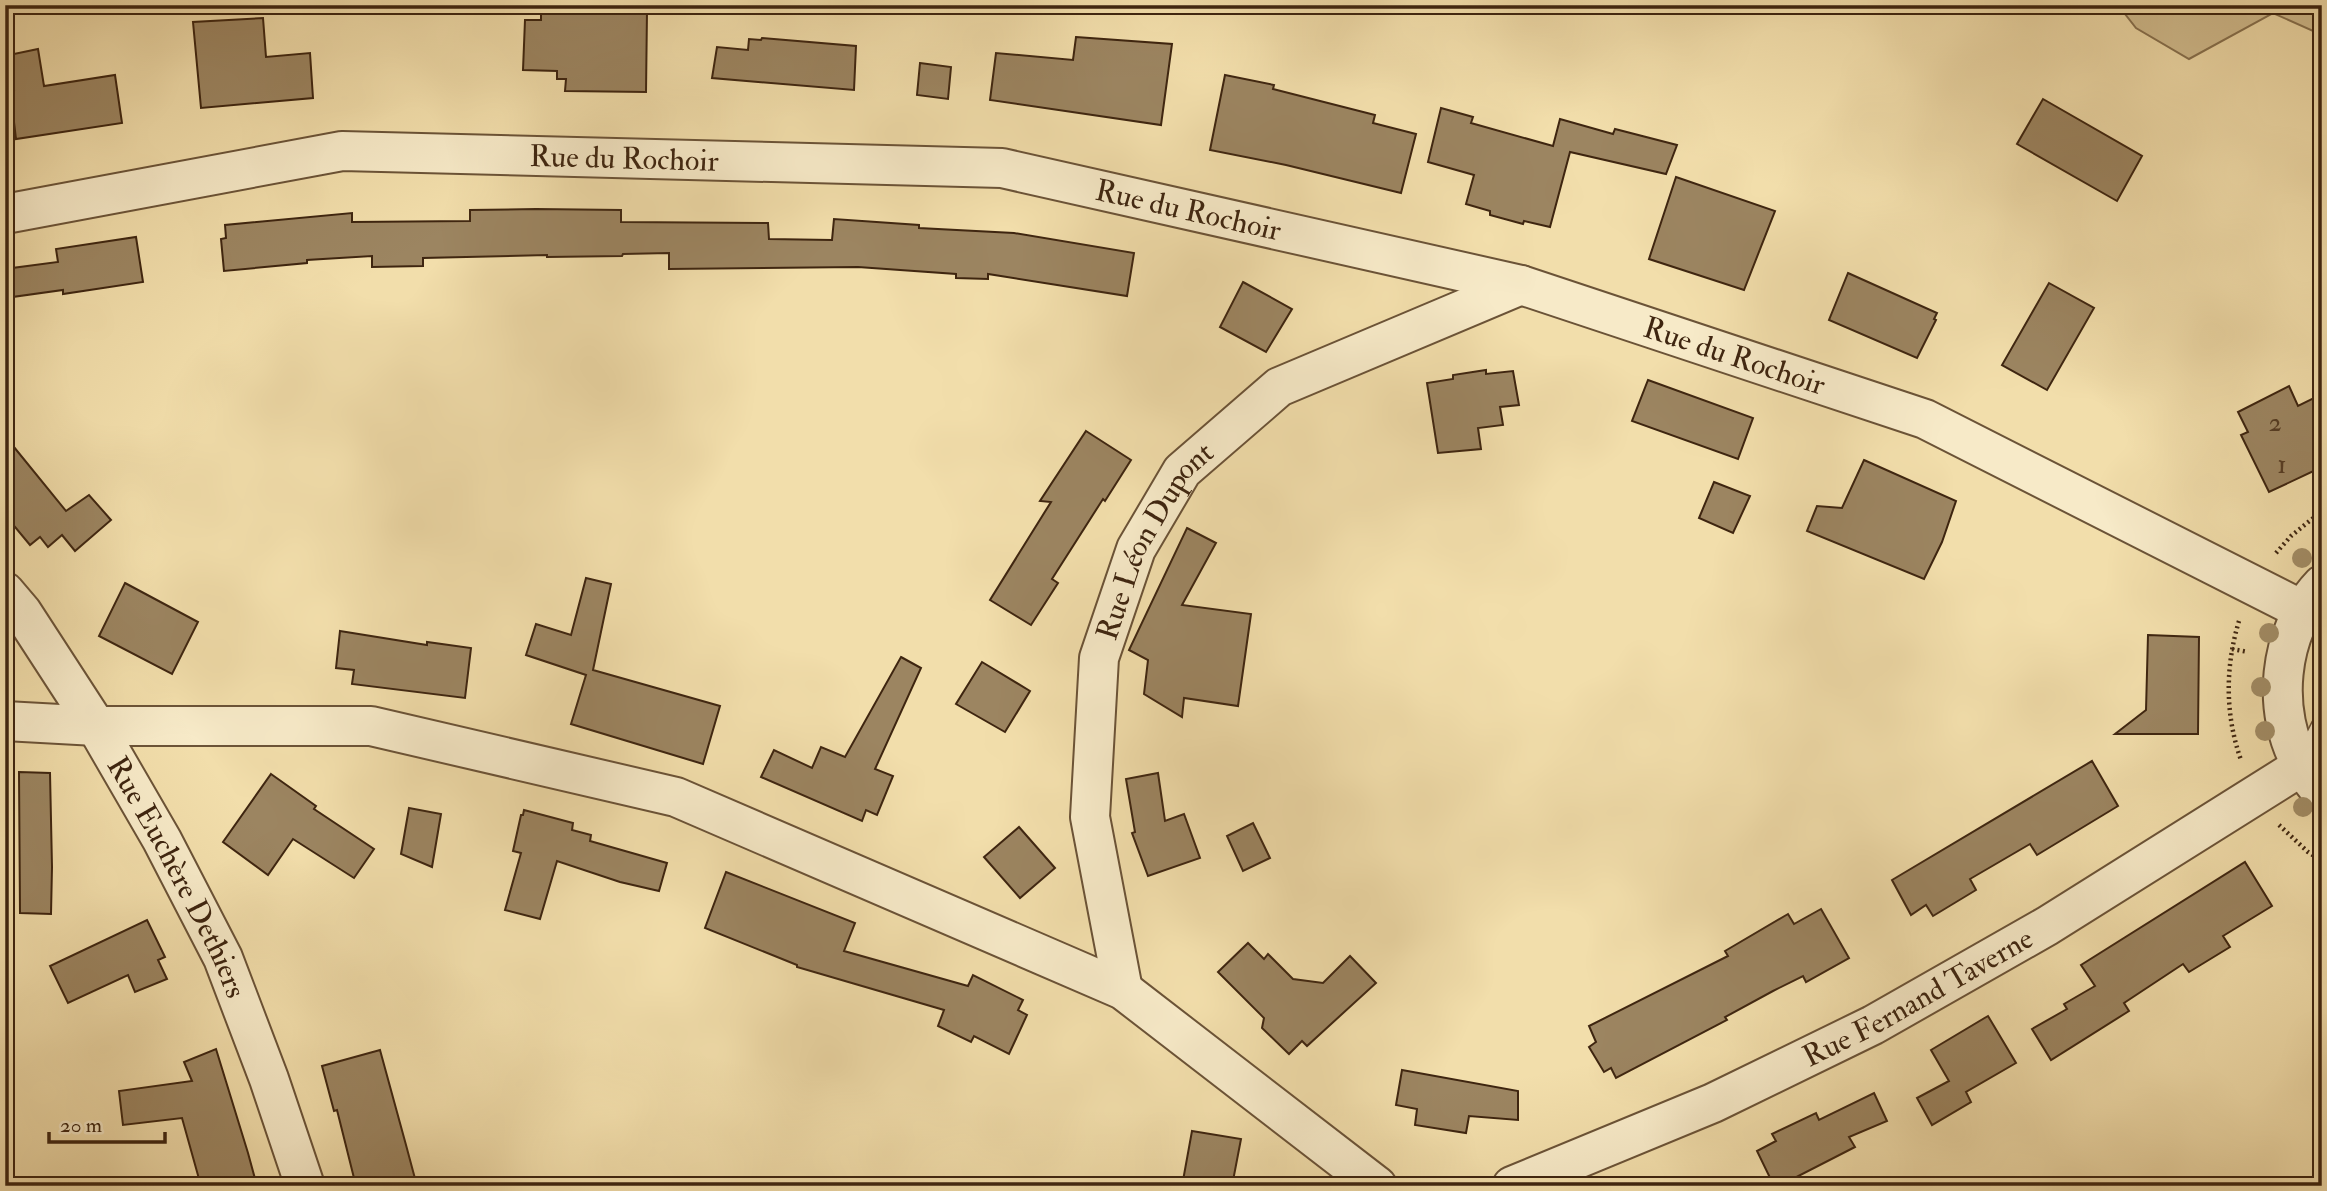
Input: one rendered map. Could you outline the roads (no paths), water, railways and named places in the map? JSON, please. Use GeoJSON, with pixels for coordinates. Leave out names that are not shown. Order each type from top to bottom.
{"type":"FeatureCollection","features":[{"type":"Feature","properties":{"kind":"street","name":"Rue du Rochoir"},"geometry":{"type":"LineString","coordinates":[[5,214],[342,151],[1002,168],[1521,285],[1926,419],[2313,598]]}},
{"type":"Feature","properties":{"kind":"street","name":"Rue Léon Dupont"},"geometry":{"type":"LineString","coordinates":[[1123,990],[1090,817],[1099,657],[1136,549],[1181,471],[1279,387],[1521,285]]}},
{"type":"Feature","properties":{"kind":"street","name":"Rue Euchère Dethiers"},"geometry":{"type":"LineString","coordinates":[[5,592],[22,612],[96,726],[162,840],[223,958],[269,1079],[305,1186]]}},
{"type":"Feature","properties":{"kind":"street"},"geometry":{"type":"LineString","coordinates":[[2312,780],[2291,742],[2283,688],[2289,648],[2313,598]]}},
{"type":"Feature","properties":{"kind":"street"},"geometry":{"type":"LineString","coordinates":[[5,721],[96,726],[370,726],[676,797],[1123,990],[1377,1186]]}},
{"type":"Feature","properties":{"kind":"street","name":"Rue Fernand Taverne"},"geometry":{"type":"LineString","coordinates":[[1512,1186],[1713,1103],[1873,1025],[2312,780]]}},
{"type":"Feature","properties":{"kind":"lane"},"geometry":{"type":"LineString","coordinates":[[2312,780],[2322,727]]}}]}
